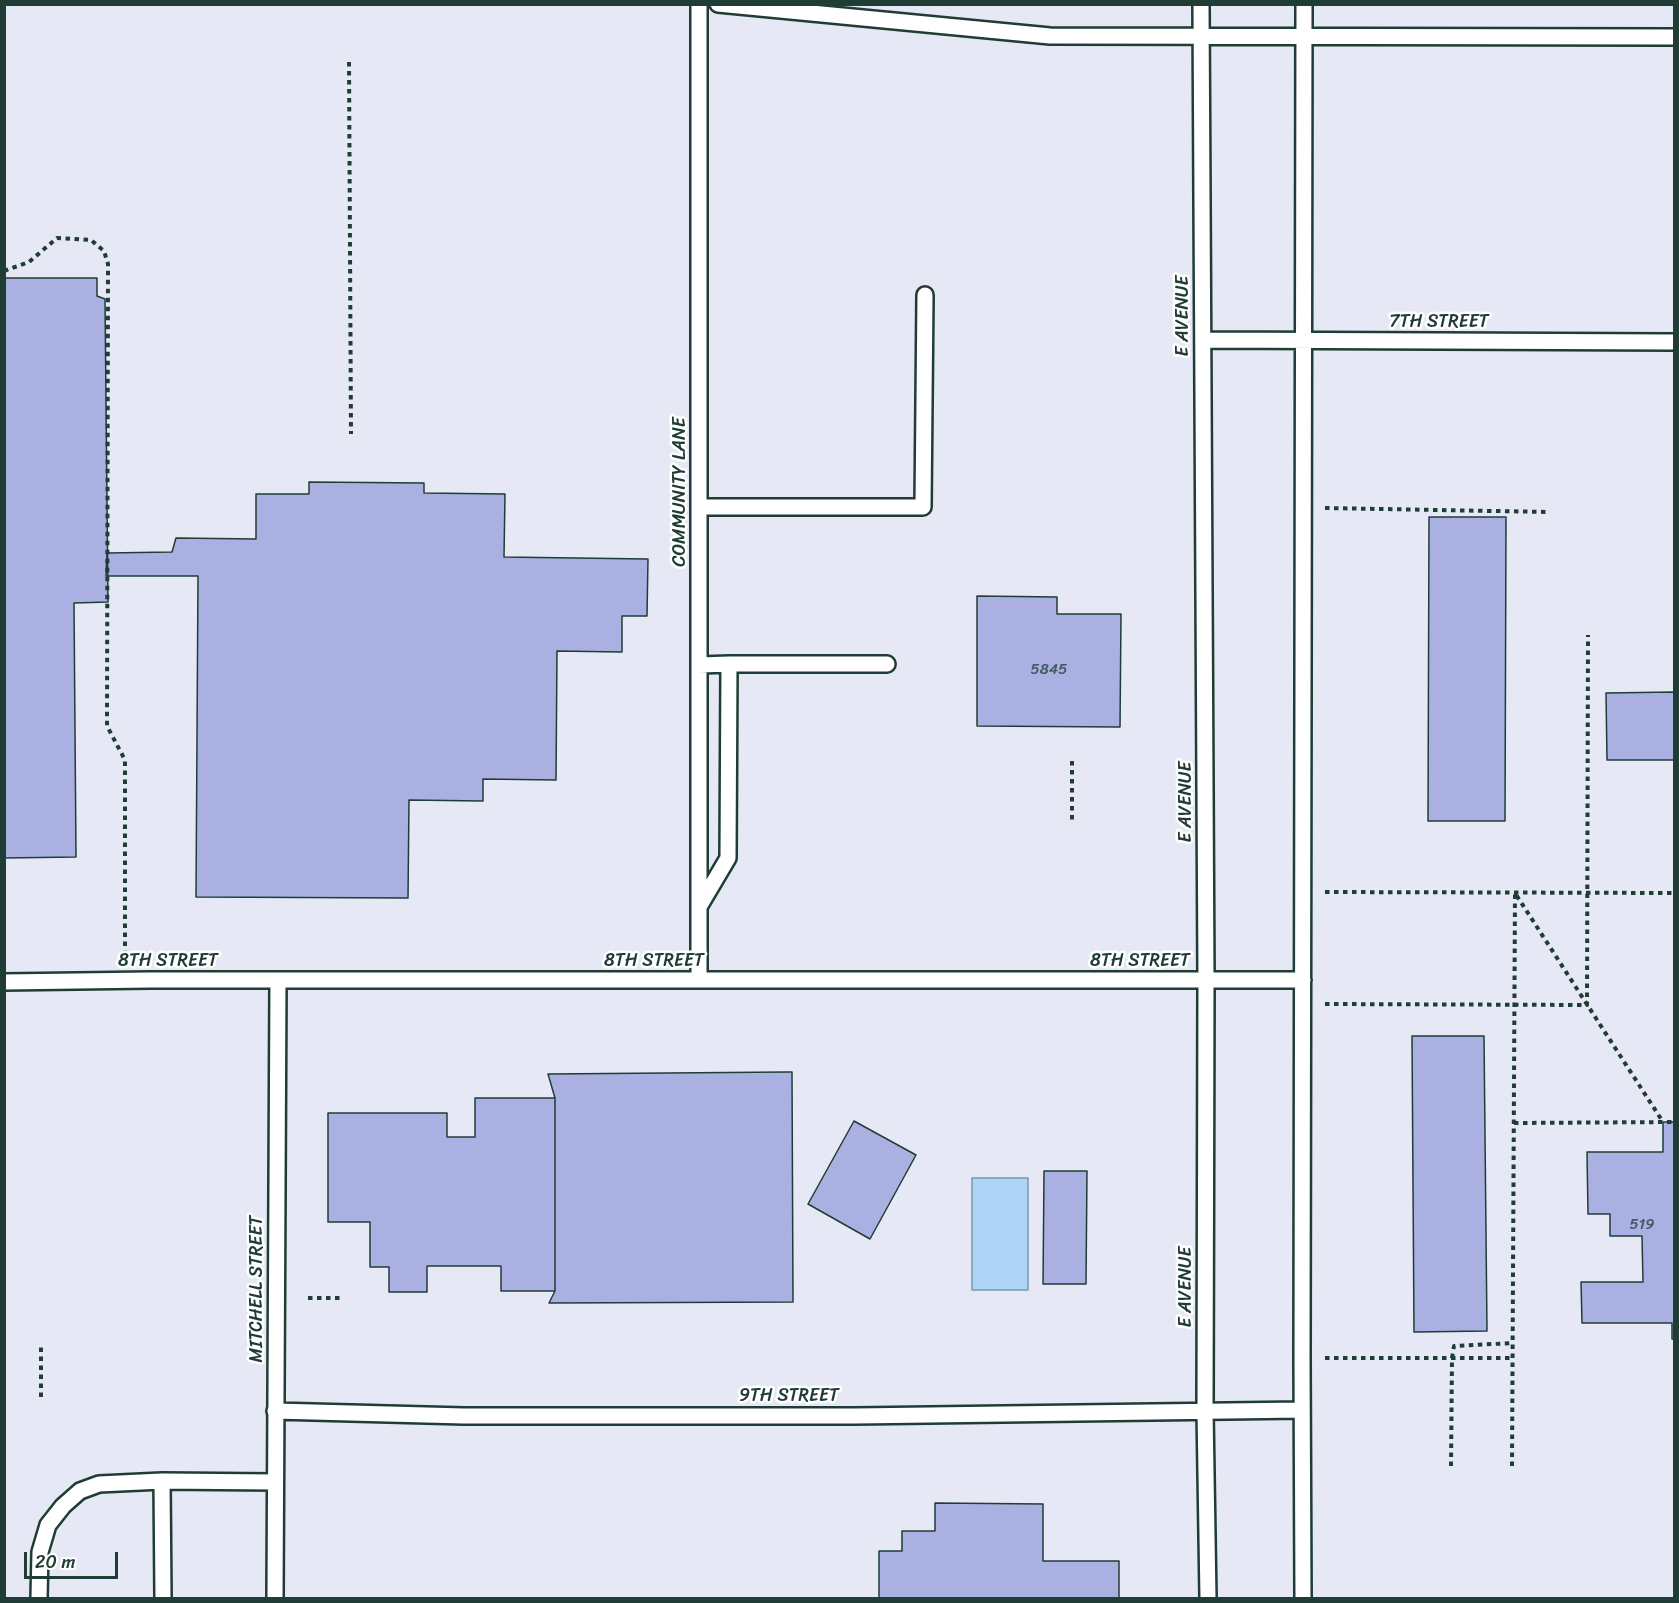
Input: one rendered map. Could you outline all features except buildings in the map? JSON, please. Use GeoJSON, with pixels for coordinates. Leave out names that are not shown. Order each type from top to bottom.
{"type":"FeatureCollection","features":[{"type":"Feature","properties":{"kind":"lane","name":"COMMUNITY LANE"},"geometry":{"type":"LineString","coordinates":[[699,4],[699,980]]}},
{"type":"Feature","properties":{"kind":"lane"},"geometry":{"type":"LineString","coordinates":[[718,4],[1050,36],[1674,36]]}},
{"type":"Feature","properties":{"kind":"lane","name":"E AVENUE"},"geometry":{"type":"LineString","coordinates":[[1201,4],[1206,980],[1205,1411],[1208,1599]]}},
{"type":"Feature","properties":{"kind":"lane"},"geometry":{"type":"LineString","coordinates":[[1303,1599],[1304,4]]}},
{"type":"Feature","properties":{"kind":"lane"},"geometry":{"type":"LineString","coordinates":[[700,507],[923,507],[925,296]]}},
{"type":"Feature","properties":{"kind":"lane","name":"7TH STREET"},"geometry":{"type":"LineString","coordinates":[[1203,340],[1674,342]]}},
{"type":"Feature","properties":{"kind":"lane"},"geometry":{"type":"LineString","coordinates":[[699,907],[728,858],[729,664]]}},
{"type":"Feature","properties":{"kind":"lane"},"geometry":{"type":"LineString","coordinates":[[700,665],[887,664]]}},
{"type":"Feature","properties":{"kind":"lane","name":"MITCHELL STREET"},"geometry":{"type":"LineString","coordinates":[[275,1599],[278,980]]}},
{"type":"Feature","properties":{"kind":"lane","name":"8TH STREET"},"geometry":{"type":"LineString","coordinates":[[4,981],[1303,980]]}},
{"type":"Feature","properties":{"kind":"lane","name":"9TH STREET"},"geometry":{"type":"LineString","coordinates":[[275,1411],[464,1416],[855,1416],[1302,1410]]}},
{"type":"Feature","properties":{"kind":"lane"},"geometry":{"type":"LineString","coordinates":[[162,1481],[163,1599]]}},
{"type":"Feature","properties":{"kind":"lane"},"geometry":{"type":"LineString","coordinates":[[39,1599],[40,1552],[48,1525],[63,1506],[80,1491],[99,1485],[162,1481],[275,1482]]}},
{"type":"Feature","properties":{"kind":"path"},"geometry":{"type":"LineString","coordinates":[[349,62],[351,434]]}},
{"type":"Feature","properties":{"kind":"path"},"geometry":{"type":"LineString","coordinates":[[4,271],[29,262],[57,238],[91,240],[104,251],[108,264],[107,726],[125,760],[125,980]]}},
{"type":"Feature","properties":{"kind":"path"},"geometry":{"type":"LineString","coordinates":[[1303,508],[1550,512]]}},
{"type":"Feature","properties":{"kind":"path"},"geometry":{"type":"LineString","coordinates":[[1587,1005],[1588,635]]}},
{"type":"Feature","properties":{"kind":"path"},"geometry":{"type":"LineString","coordinates":[[1072,761],[1072,822]]}},
{"type":"Feature","properties":{"kind":"path"},"geometry":{"type":"LineString","coordinates":[[1303,892],[1674,893]]}},
{"type":"Feature","properties":{"kind":"path"},"geometry":{"type":"LineString","coordinates":[[1512,1466],[1515,893]]}},
{"type":"Feature","properties":{"kind":"path"},"geometry":{"type":"LineString","coordinates":[[1515,893],[1663,1122]]}},
{"type":"Feature","properties":{"kind":"path"},"geometry":{"type":"LineString","coordinates":[[1303,1004],[1587,1005]]}},
{"type":"Feature","properties":{"kind":"path"},"geometry":{"type":"LineString","coordinates":[[1514,1122],[1674,1122]]}},
{"type":"Feature","properties":{"kind":"path"},"geometry":{"type":"LineString","coordinates":[[308,1298],[343,1298]]}},
{"type":"Feature","properties":{"kind":"path"},"geometry":{"type":"LineString","coordinates":[[41,1343],[41,1397]]}},
{"type":"Feature","properties":{"kind":"path"},"geometry":{"type":"LineString","coordinates":[[1451,1466],[1454,1346],[1513,1344]]}},
{"type":"Feature","properties":{"kind":"path"},"geometry":{"type":"LineString","coordinates":[[1302,1358],[1513,1358]]}},
{"type":"Feature","properties":{"kind":"water"},"geometry":{"type":"Polygon","coordinates":[[[972,1178],[1028,1178],[1028,1290],[972,1290],[972,1178]]]}}]}
